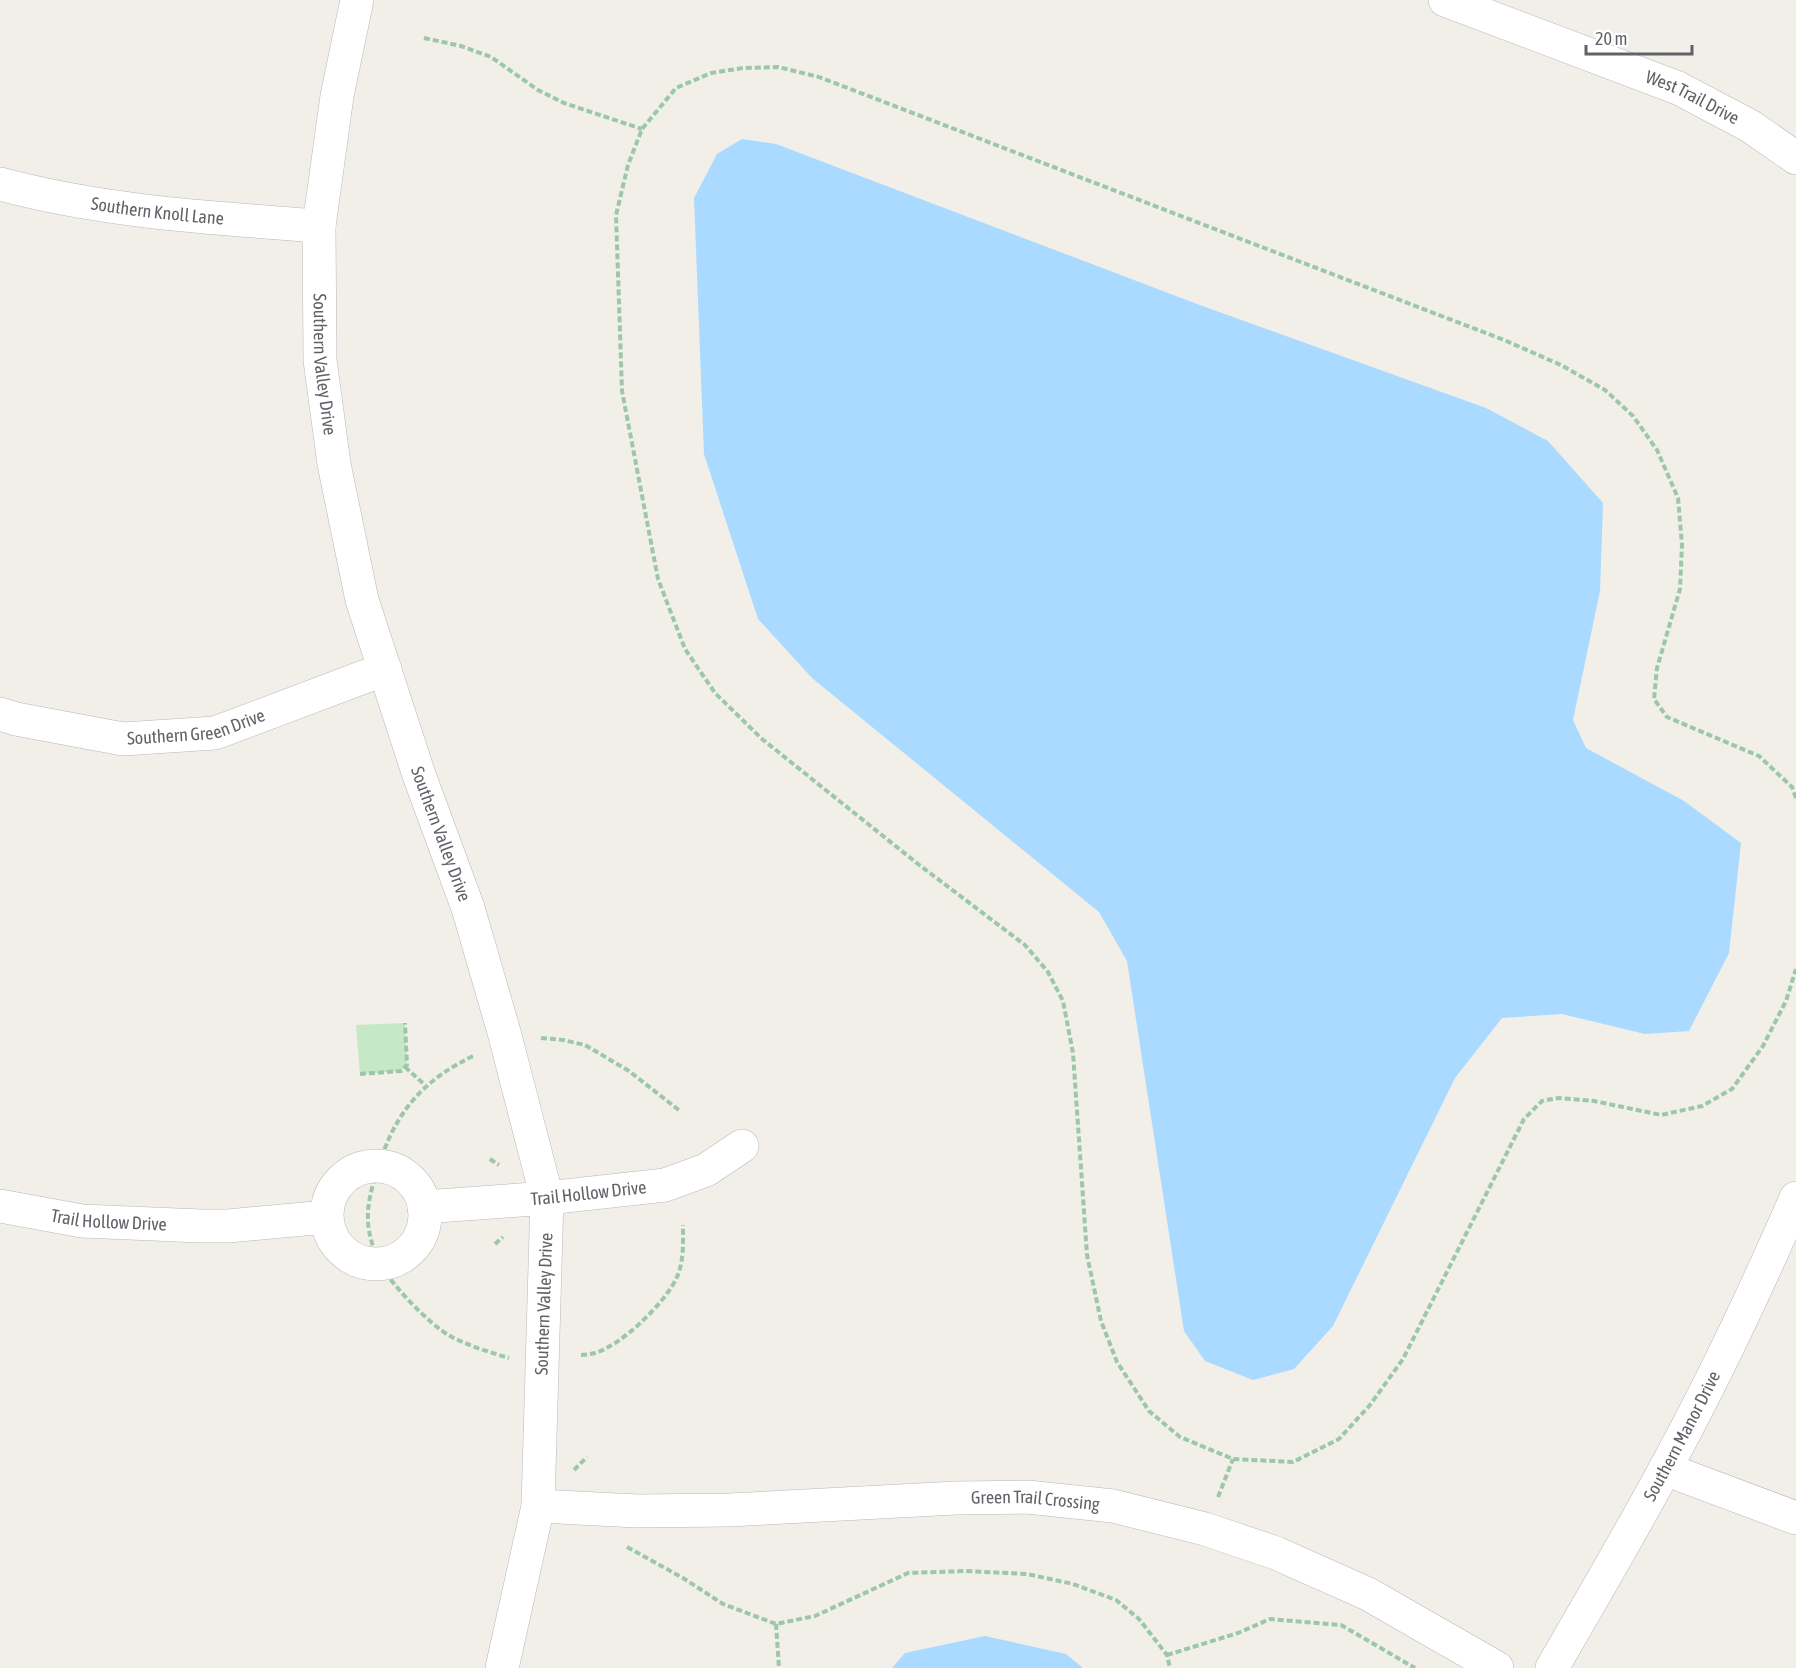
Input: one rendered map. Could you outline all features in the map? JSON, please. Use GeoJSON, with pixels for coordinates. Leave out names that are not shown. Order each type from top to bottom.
{"type":"FeatureCollection","features":[{"type":"Feature","properties":{"kind":"street","name":"Southern Valley Drive"},"geometry":{"type":"LineString","coordinates":[[357,0],[337,96],[319,226],[320,360],[334,464],[362,600],[419,775],[468,908],[504,1032],[547,1198],[538,1506],[502,1668]]}},
{"type":"Feature","properties":{"kind":"street","name":"West Trail Drive"},"geometry":{"type":"LineString","coordinates":[[1445,0],[1678,88],[1750,126],[1796,158]]}},
{"type":"Feature","properties":{"kind":"street","name":"Southern Knoll Lane"},"geometry":{"type":"LineString","coordinates":[[0,184],[142,212],[319,226]]}},
{"type":"Feature","properties":{"kind":"street","name":"Southern Green Drive"},"geometry":{"type":"LineString","coordinates":[[0,714],[123,739],[215,733],[385,669]]}},
{"type":"Feature","properties":{"kind":"street","name":"Trail Hollow Drive"},"geometry":{"type":"LineString","coordinates":[[424,1207],[547,1198],[665,1185],[706,1170],[742,1146]]}},
{"type":"Feature","properties":{"kind":"street"},"geometry":{"type":"LineString","coordinates":[[379,1165],[395,1169],[409,1178],[419,1191],[424,1207],[424,1223],[419,1238],[409,1251],[396,1260],[380,1264],[364,1263],[350,1257],[338,1246],[329,1232],[326,1217],[328,1200],[335,1185],[348,1174],[363,1167],[379,1165]]}},
{"type":"Feature","properties":{"kind":"street","name":"Southern Manor Drive"},"geometry":{"type":"LineString","coordinates":[[1552,1668],[1665,1469],[1737,1327],[1796,1198]]}},
{"type":"Feature","properties":{"kind":"street","name":"Trail Hollow Drive"},"geometry":{"type":"LineString","coordinates":[[0,1206],[82,1221],[201,1226],[228,1226],[326,1217]]}},
{"type":"Feature","properties":{"kind":"street"},"geometry":{"type":"LineString","coordinates":[[1665,1469],[1796,1518]]}},
{"type":"Feature","properties":{"kind":"street","name":"Green Trail Crossing"},"geometry":{"type":"LineString","coordinates":[[538,1506],[637,1510],[729,1510],[956,1498],[1027,1497],[1113,1506],[1205,1529],[1276,1553],[1368,1594],[1497,1668]]}},
{"type":"Feature","properties":{"kind":"path"},"geometry":{"type":"LineString","coordinates":[[424,38],[461,46],[491,57],[538,90],[564,103],[642,129]]}},
{"type":"Feature","properties":{"kind":"path"},"geometry":{"type":"LineString","coordinates":[[1796,798],[1792,787],[1759,756],[1667,717],[1654,699],[1657,668],[1680,589],[1683,545],[1678,498],[1657,450],[1633,416],[1605,390],[1570,370],[1504,340],[819,77],[778,67],[743,68],[711,73],[676,88],[642,129],[628,165],[616,215],[622,391],[658,579],[685,649],[715,693],[762,739],[918,864],[1025,945],[1048,972],[1063,1001],[1073,1053],[1087,1255],[1101,1321],[1118,1362],[1149,1411],[1180,1437],[1233,1459],[1293,1462],[1339,1439],[1370,1405],[1403,1359],[1524,1119],[1542,1101],[1558,1098],[1594,1101],[1662,1115],[1702,1106],[1732,1089],[1763,1046],[1786,1001],[1796,969]]}},
{"type":"Feature","properties":{"kind":"path"},"geometry":{"type":"LineString","coordinates":[[360,1074],[400,1071],[407,1065],[405,1023]]}},
{"type":"Feature","properties":{"kind":"path"},"geometry":{"type":"LineString","coordinates":[[542,1038],[585,1045],[629,1071],[680,1111]]}},
{"type":"Feature","properties":{"kind":"path"},"geometry":{"type":"LineString","coordinates":[[405,1067],[425,1085]]}},
{"type":"Feature","properties":{"kind":"path"},"geometry":{"type":"LineString","coordinates":[[581,1355],[596,1353],[613,1344],[634,1328],[663,1298],[677,1277],[683,1255],[683,1226]]}},
{"type":"Feature","properties":{"kind":"path"},"geometry":{"type":"LineString","coordinates":[[1217,1498],[1233,1459]]}},
{"type":"Feature","properties":{"kind":"path"},"geometry":{"type":"LineString","coordinates":[[620,1545],[683,1578],[723,1604],[776,1624],[815,1616],[908,1574],[966,1571],[1027,1574],[1073,1584],[1116,1600],[1139,1619],[1167,1655],[1170,1668]]}},
{"type":"Feature","properties":{"kind":"path"},"geometry":{"type":"LineString","coordinates":[[1167,1655],[1238,1633],[1270,1619],[1341,1625],[1415,1668]]}},
{"type":"Feature","properties":{"kind":"path"},"geometry":{"type":"LineString","coordinates":[[776,1624],[779,1668]]}},
{"type":"Feature","properties":{"kind":"green space"},"geometry":{"type":"Polygon","coordinates":[[[405,1023],[407,1065],[401,1071],[360,1074],[356,1025],[405,1023]]]}},
{"type":"Feature","properties":{"kind":"water"},"geometry":{"type":"Polygon","coordinates":[[[742,139],[776,144],[1197,304],[1486,408],[1548,441],[1603,503],[1600,591],[1573,720],[1586,748],[1684,801],[1741,843],[1729,953],[1689,1031],[1645,1034],[1562,1014],[1502,1018],[1455,1078],[1333,1326],[1294,1369],[1253,1380],[1205,1361],[1184,1331],[1127,961],[1099,912],[812,678],[758,619],[704,454],[694,198],[717,154],[742,139]]]}},
{"type":"Feature","properties":{"kind":"water"},"geometry":{"type":"Polygon","coordinates":[[[985,1636],[1066,1654],[1083,1668],[892,1668],[905,1653],[985,1636]]]}}]}
